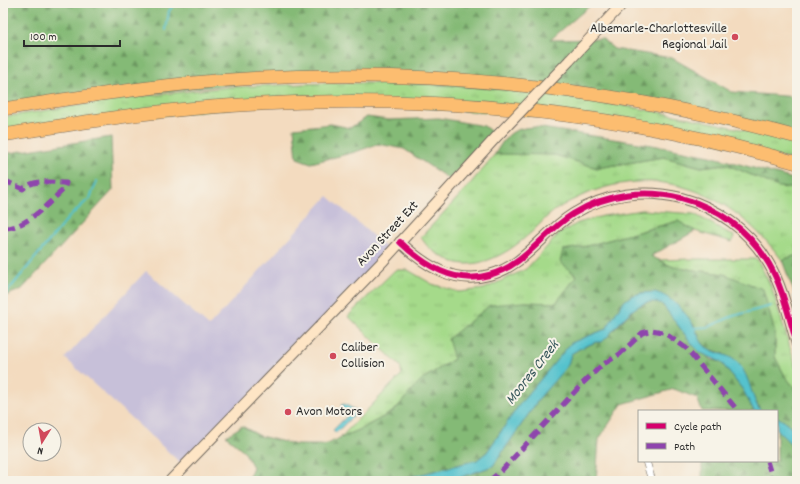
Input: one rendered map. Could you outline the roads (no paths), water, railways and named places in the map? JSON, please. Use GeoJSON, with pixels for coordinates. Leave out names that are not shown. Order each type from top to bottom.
{"type":"FeatureCollection","features":[{"type":"Feature","properties":{"kind":"highway"},"geometry":{"type":"LineString","coordinates":[[3,109],[155,87],[215,81],[312,76],[414,77],[511,83],[619,97],[676,108],[797,136]]}},
{"type":"Feature","properties":{"kind":"highway"},"geometry":{"type":"LineString","coordinates":[[3,135],[121,117],[210,107],[301,102],[427,103],[487,107],[627,125],[719,143],[797,163]]}},
{"type":"Feature","properties":{"kind":"main road","name":"Avon Street Ext"},"geometry":{"type":"LineString","coordinates":[[170,481],[400,242],[499,134],[623,3]]}},
{"type":"Feature","properties":{"kind":"main road"},"geometry":{"type":"LineString","coordinates":[[400,242],[420,260],[434,269],[453,276],[478,278],[497,273],[515,265],[562,221],[596,202],[632,193],[655,193],[680,196],[704,205],[727,219],[738,227],[763,254],[777,280],[797,344]]}},
{"type":"Feature","properties":{"kind":"street"},"geometry":{"type":"LineString","coordinates":[[646,462],[652,481]]}},
{"type":"Feature","properties":{"kind":"water"},"geometry":{"type":"Polygon","coordinates":[[[655,292],[667,297],[682,310],[691,321],[700,340],[706,347],[731,358],[739,364],[746,376],[755,401],[760,410],[753,410],[743,390],[721,362],[701,353],[692,344],[662,304],[653,302],[644,303],[636,307],[602,342],[596,342],[571,354],[568,365],[541,396],[493,466],[450,481],[395,481],[477,460],[487,452],[519,405],[571,343],[606,329],[622,303],[631,296],[641,293],[655,292]]]}},
{"type":"Feature","properties":{"kind":"water"},"geometry":{"type":"Polygon","coordinates":[[[344,404],[358,411],[336,433],[333,430],[347,416],[341,405],[344,404]]]}},
{"type":"Feature","properties":{"kind":"water"},"geometry":{"type":"Polygon","coordinates":[[[778,418],[787,423],[797,435],[797,450],[778,431],[778,418]]]}},
{"type":"Feature","properties":{"kind":"waterway"},"geometry":{"type":"LineString","coordinates":[[166,30],[169,11],[175,3]]}},
{"type":"Feature","properties":{"kind":"waterway"},"geometry":{"type":"LineString","coordinates":[[3,297],[68,218],[90,198],[97,181]]}},
{"type":"Feature","properties":{"kind":"waterway"},"geometry":{"type":"LineString","coordinates":[[692,328],[708,327],[733,316],[771,306]]}},
{"type":"Feature","properties":{"kind":"place","name":"Albemarle-Charlottesville Regional Jail"},"geometry":{"type":"Point","coordinates":[735,37]}},
{"type":"Feature","properties":{"kind":"place","name":"Caliber Collision"},"geometry":{"type":"Point","coordinates":[333,356]}},
{"type":"Feature","properties":{"kind":"place","name":"Avon Motors"},"geometry":{"type":"Point","coordinates":[288,412]}},
{"type":"Feature","properties":{"kind":"water label","name":"Moores Creek"},"geometry":{"type":"Point","coordinates":[533,373]}}]}
